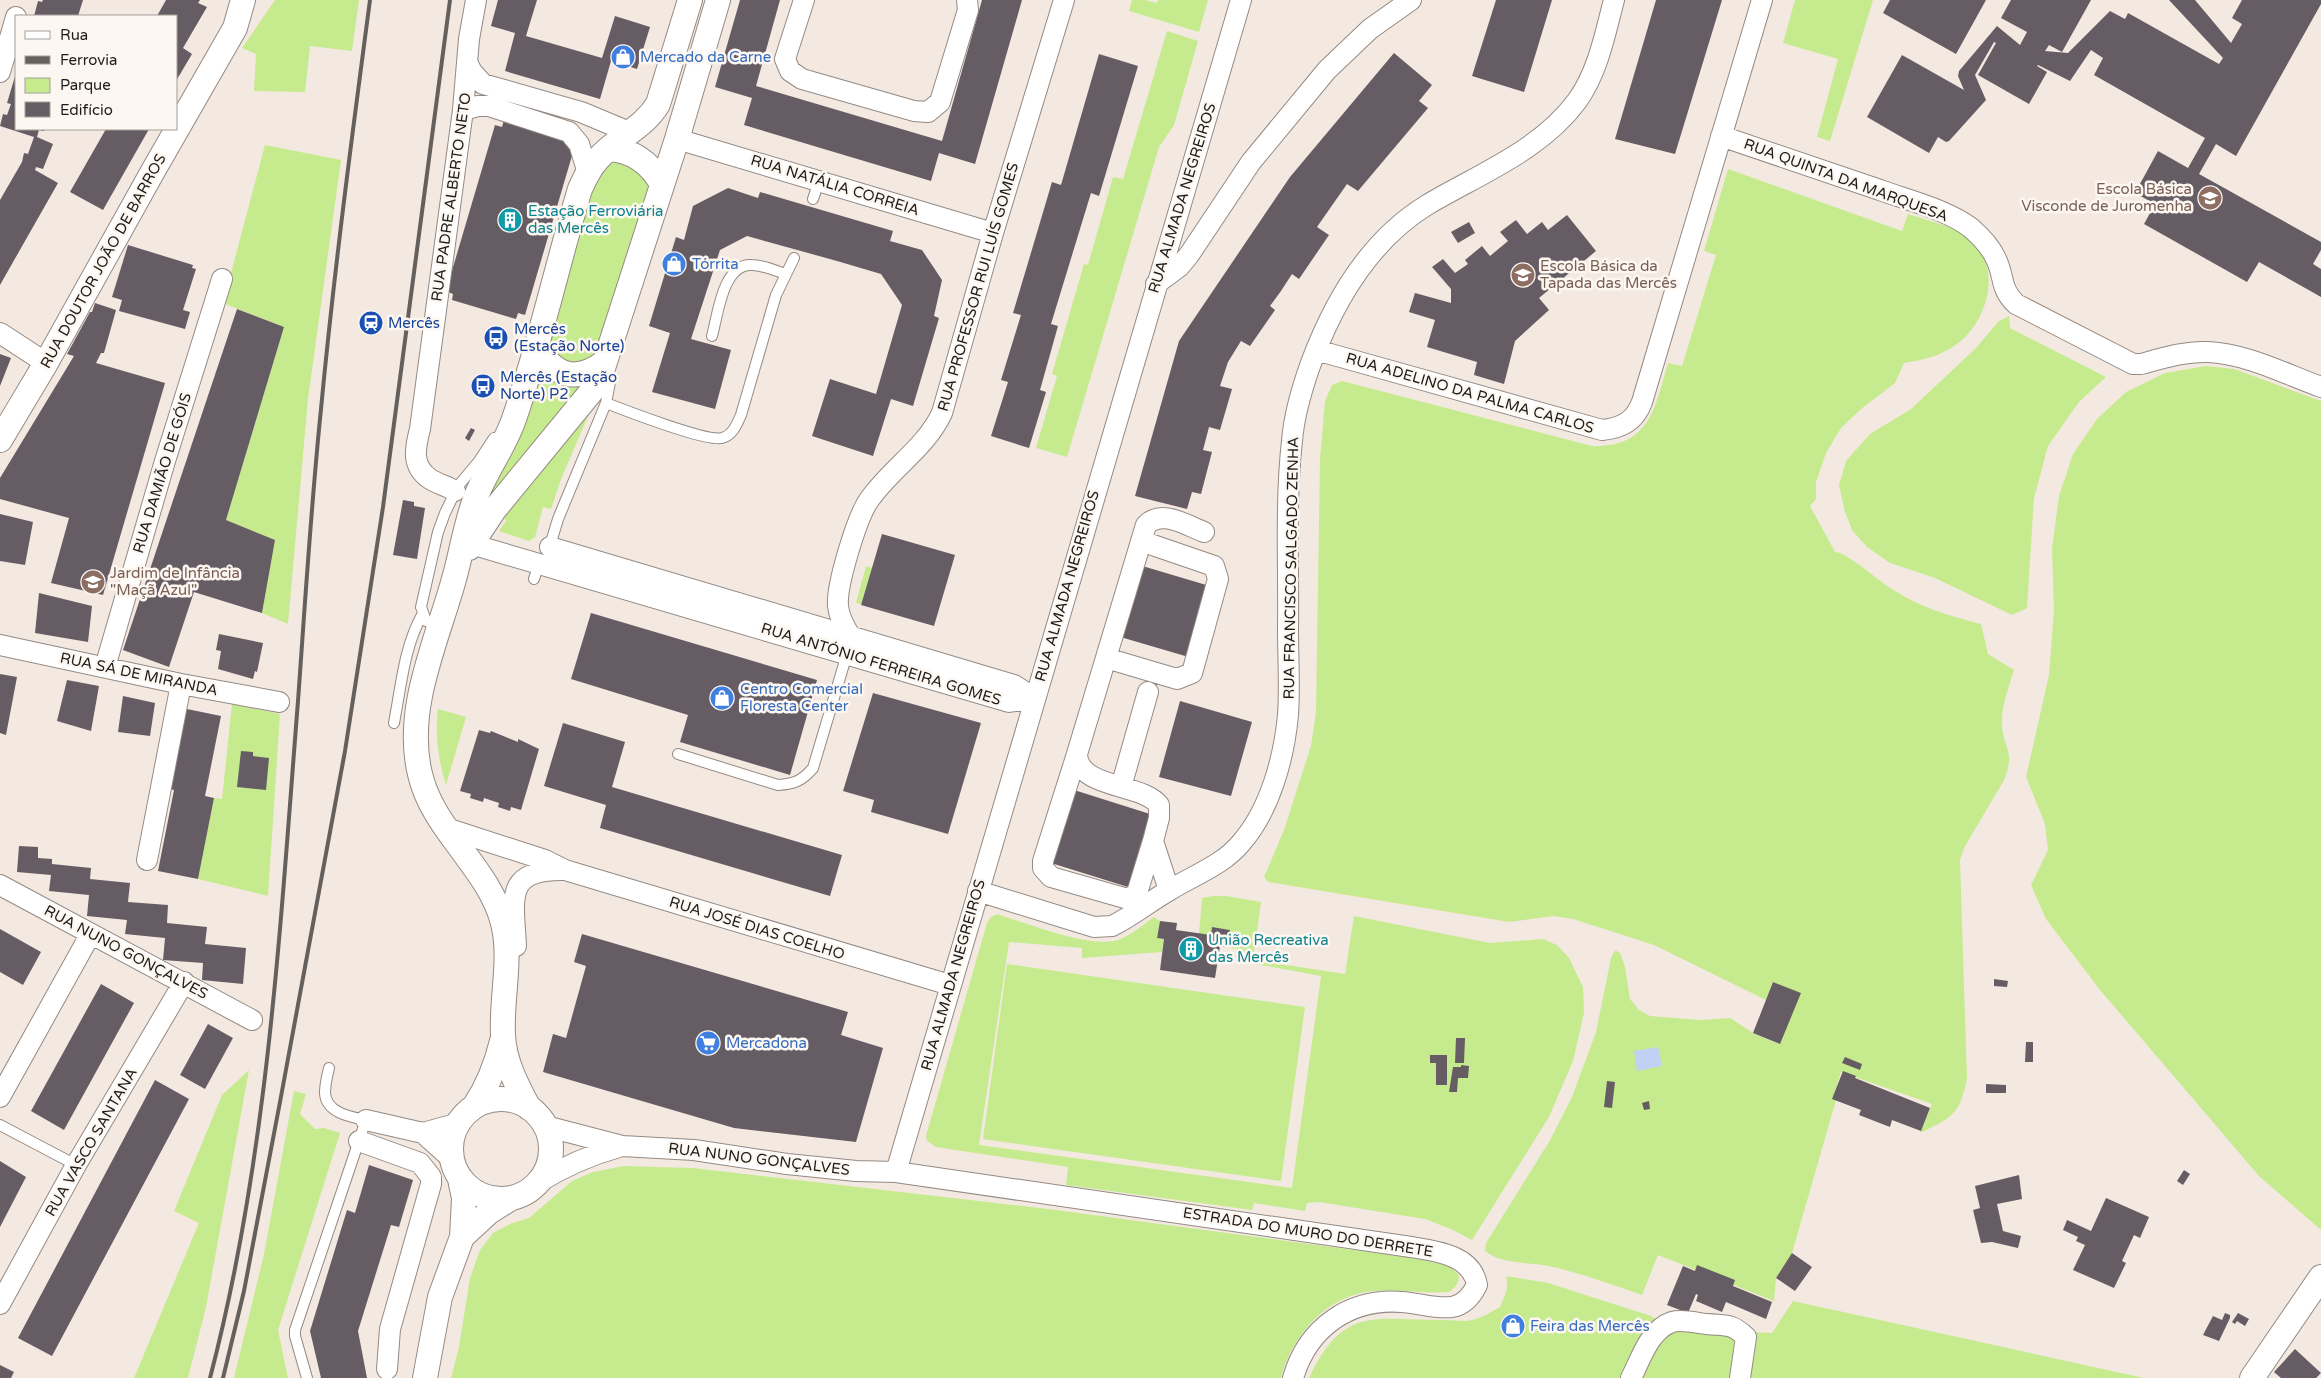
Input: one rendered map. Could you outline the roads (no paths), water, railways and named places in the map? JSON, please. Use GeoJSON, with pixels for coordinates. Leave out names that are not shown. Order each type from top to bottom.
{"type":"FeatureCollection","features":[{"type":"Feature","properties":{"kind":"street"},"geometry":{"type":"LineString","coordinates":[[17,15],[22,0]]}},
{"type":"Feature","properties":{"kind":"street","name":"RUA DOUTOR JOÃO DE BARROS"},"geometry":{"type":"LineString","coordinates":[[178,126],[235,28],[243,0]]}},
{"type":"Feature","properties":{"kind":"street","name":"RUA PADRE ALBERTO NETO"},"geometry":{"type":"LineString","coordinates":[[455,491],[429,478],[423,472],[415,459],[415,450],[420,429],[476,0]]}},
{"type":"Feature","properties":{"kind":"street"},"geometry":{"type":"LineString","coordinates":[[455,577],[477,494],[513,420],[573,211],[588,173],[608,150],[649,118],[658,104],[690,0]]}},
{"type":"Feature","properties":{"kind":"street"},"geometry":{"type":"LineString","coordinates":[[425,1378],[440,1297],[462,1237],[464,1198],[451,1150],[455,1129],[486,1090],[496,1067],[503,1037],[506,983],[505,934],[500,910],[491,890],[446,828],[430,802],[420,776],[416,750],[420,700],[431,621],[471,544],[494,510],[595,387],[605,362],[677,139],[718,0]]}},
{"type":"Feature","properties":{"kind":"street"},"geometry":{"type":"LineString","coordinates":[[804,0],[785,59],[790,71],[802,79],[914,111],[928,112],[940,102],[968,10],[967,0]]}},
{"type":"Feature","properties":{"kind":"street","name":"RUA PROFESSOR RUI LUÍS GOMES"},"geometry":{"type":"LineString","coordinates":[[849,645],[839,613],[838,596],[856,531],[868,501],[920,447],[935,426],[942,412],[993,233],[1064,0]]}},
{"type":"Feature","properties":{"kind":"street","name":"RUA ALMADA NEGREIROS"},"geometry":{"type":"LineString","coordinates":[[896,1172],[1241,0]]}},
{"type":"Feature","properties":{"kind":"street"},"geometry":{"type":"LineString","coordinates":[[1156,284],[1179,267],[1251,162],[1327,70],[1370,29],[1411,0]]}},
{"type":"Feature","properties":{"kind":"street","name":"RUA FRANCISCO SALGADO ZENHA"},"geometry":{"type":"LineString","coordinates":[[978,891],[1100,928],[1118,923],[1169,890],[1215,865],[1240,845],[1262,811],[1279,763],[1288,715],[1289,491],[1292,440],[1298,409],[1316,350],[1334,311],[1362,264],[1394,230],[1426,206],[1531,145],[1570,109],[1591,77],[1614,0]]}},
{"type":"Feature","properties":{"kind":"street","name":"RUA ADELINO DA PALMA CARLOS"},"geometry":{"type":"LineString","coordinates":[[1316,350],[1602,430],[1612,429],[1628,422],[1635,416],[1642,402],[1762,0]]}},
{"type":"Feature","properties":{"kind":"street"},"geometry":{"type":"LineString","coordinates":[[0,72],[15,20]]}},
{"type":"Feature","properties":{"kind":"street"},"geometry":{"type":"LineString","coordinates":[[467,62],[472,72],[483,84],[581,112],[629,132]]}},
{"type":"Feature","properties":{"kind":"street"},"geometry":{"type":"LineString","coordinates":[[463,110],[478,106],[489,106],[569,132],[579,144],[588,173]]}},
{"type":"Feature","properties":{"kind":"street","name":"RUA DOUTOR JOÃO DE BARROS"},"geometry":{"type":"LineString","coordinates":[[0,440],[46,363],[176,130]]}},
{"type":"Feature","properties":{"kind":"street","name":"RUA QUINTA DA MARQUESA"},"geometry":{"type":"LineString","coordinates":[[1721,136],[1903,198],[1947,215],[1970,227],[1983,240],[1995,257],[2003,286],[2008,297],[2016,304],[2133,364],[2191,353],[2226,354],[2246,359],[2321,387]]}},
{"type":"Feature","properties":{"kind":"street","name":"RUA NATÁLIA CORREIA"},"geometry":{"type":"LineString","coordinates":[[677,139],[816,190],[993,233]]}},
{"type":"Feature","properties":{"kind":"street"},"geometry":{"type":"LineString","coordinates":[[608,150],[621,150],[644,161],[655,172],[662,184]]}},
{"type":"Feature","properties":{"kind":"street"},"geometry":{"type":"LineString","coordinates":[[1178,211],[1192,226],[1203,232]]}},
{"type":"Feature","properties":{"kind":"street","name":"RUA DAMIÃO DE GÓIS"},"geometry":{"type":"LineString","coordinates":[[105,667],[165,461],[222,279]]}},
{"type":"Feature","properties":{"kind":"street"},"geometry":{"type":"LineString","coordinates":[[0,333],[46,363]]}},
{"type":"Feature","properties":{"kind":"street"},"geometry":{"type":"LineString","coordinates":[[536,345],[548,364],[557,371],[570,375],[583,374],[594,370],[605,362]]}},
{"type":"Feature","properties":{"kind":"street"},"geometry":{"type":"LineString","coordinates":[[1077,754],[1079,764],[1092,777],[1149,796],[1159,805],[1159,818],[1137,893],[1128,899],[1051,877],[1043,868],[1043,861],[1146,526],[1157,518],[1164,517],[1204,532]]}},
{"type":"Feature","properties":{"kind":"street"},"geometry":{"type":"LineString","coordinates":[[1106,658],[1177,679],[1192,672],[1218,579],[1214,566],[1141,541]]}},
{"type":"Feature","properties":{"kind":"street","name":"RUA ANTÓNIO FERREIRA GOMES"},"geometry":{"type":"LineString","coordinates":[[471,544],[849,645],[1014,685],[1034,698]]}},
{"type":"Feature","properties":{"kind":"street","name":"RUA SÁ DE MIRANDA"},"geometry":{"type":"LineString","coordinates":[[0,645],[181,684],[279,702]]}},
{"type":"Feature","properties":{"kind":"street"},"geometry":{"type":"LineString","coordinates":[[147,860],[181,684]]}},
{"type":"Feature","properties":{"kind":"street"},"geometry":{"type":"LineString","coordinates":[[1121,787],[1148,692]]}},
{"type":"Feature","properties":{"kind":"street","name":"RUA JOSÉ DIAS COELHO"},"geometry":{"type":"LineString","coordinates":[[446,828],[545,860],[565,870],[950,985]]}},
{"type":"Feature","properties":{"kind":"street"},"geometry":{"type":"LineString","coordinates":[[1153,841],[1169,890]]}},
{"type":"Feature","properties":{"kind":"street","name":"RUA JOSÉ DIAS COELHO"},"geometry":{"type":"LineString","coordinates":[[506,983],[515,960],[513,900],[516,892],[524,880],[533,874],[549,870],[565,870]]}},
{"type":"Feature","properties":{"kind":"street","name":"RUA NUNO GONÇALVES"},"geometry":{"type":"LineString","coordinates":[[0,885],[90,935],[184,982],[252,1020]]}},
{"type":"Feature","properties":{"kind":"street"},"geometry":{"type":"LineString","coordinates":[[0,1097],[90,935]]}},
{"type":"Feature","properties":{"kind":"street","name":"RUA VASCO SANTANA"},"geometry":{"type":"LineString","coordinates":[[0,1304],[76,1165],[184,982]]}},
{"type":"Feature","properties":{"kind":"street"},"geometry":{"type":"LineString","coordinates":[[462,1237],[489,1212],[510,1199],[526,1193],[539,1182],[548,1167],[552,1153],[550,1138],[542,1120],[530,1108],[518,1089],[509,1066],[503,1037]]}},
{"type":"Feature","properties":{"kind":"street"},"geometry":{"type":"LineString","coordinates":[[423,1133],[500,1098],[514,1100],[530,1108]]}},
{"type":"Feature","properties":{"kind":"street"},"geometry":{"type":"LineString","coordinates":[[366,1120],[423,1133],[478,1194],[493,1199],[510,1199]]}},
{"type":"Feature","properties":{"kind":"street","name":"RUA NUNO GONÇALVES"},"geometry":{"type":"LineString","coordinates":[[545,1126],[622,1146],[694,1150],[787,1164],[856,1171],[896,1172]]}},
{"type":"Feature","properties":{"kind":"street"},"geometry":{"type":"LineString","coordinates":[[359,1142],[414,1161],[427,1170],[431,1177],[431,1184],[390,1329],[387,1369]]}},
{"type":"Feature","properties":{"kind":"street","name":"RUA NUNO GONÇALVES"},"geometry":{"type":"LineString","coordinates":[[539,1182],[562,1168],[593,1155],[622,1146]]}},
{"type":"Feature","properties":{"kind":"street","name":"ESTRADA DO MURO DO DERRETE"},"geometry":{"type":"LineString","coordinates":[[896,1172],[1411,1247],[1454,1256],[1471,1270],[1477,1285],[1468,1299],[1461,1304],[1441,1307],[1396,1302],[1371,1302],[1341,1314],[1316,1335],[1304,1351],[1293,1378]]}},
{"type":"Feature","properties":{"kind":"street"},"geometry":{"type":"LineString","coordinates":[[2252,1378],[2321,1277]]}},
{"type":"Feature","properties":{"kind":"street"},"geometry":{"type":"LineString","coordinates":[[1631,1378],[1650,1340],[1660,1329],[1672,1322],[1684,1321],[1735,1326],[1746,1337],[1740,1378]]}},
{"type":"Feature","properties":{"kind":"lane"},"geometry":{"type":"LineString","coordinates":[[606,403],[703,436],[721,438],[727,435],[737,425],[741,415],[776,294],[794,258]]}},
{"type":"Feature","properties":{"kind":"lane"},"geometry":{"type":"LineString","coordinates":[[712,336],[728,278],[737,267],[752,264],[786,274]]}},
{"type":"Feature","properties":{"kind":"lane"},"geometry":{"type":"LineString","coordinates":[[541,563],[606,403],[610,382],[605,362]]}},
{"type":"Feature","properties":{"kind":"lane"},"geometry":{"type":"LineString","coordinates":[[394,723],[405,661],[414,630],[431,621],[421,606],[438,532],[455,491],[479,461],[519,400]]}},
{"type":"Feature","properties":{"kind":"lane"},"geometry":{"type":"LineString","coordinates":[[678,754],[778,785],[793,784],[804,778],[813,768],[849,645]]}},
{"type":"Feature","properties":{"kind":"lane"},"geometry":{"type":"LineString","coordinates":[[307,1378],[294,1336],[295,1330],[366,1120],[345,1116],[337,1111],[328,1101],[325,1093],[328,1068]]}},
{"type":"Feature","properties":{"kind":"lane"},"geometry":{"type":"LineString","coordinates":[[0,1125],[76,1165]]}},
{"type":"Feature","properties":{"kind":"water"},"geometry":{"type":"Polygon","coordinates":[[[1658,1047],[1662,1066],[1637,1071],[1634,1051],[1658,1047]]]}},
{"type":"Feature","properties":{"kind":"railway"},"geometry":{"type":"LineString","coordinates":[[210,1378],[230,1295],[246,1211],[269,1041],[285,871],[317,445],[337,255],[370,0]]}},
{"type":"Feature","properties":{"kind":"railway"},"geometry":{"type":"LineString","coordinates":[[223,1378],[244,1291],[345,751],[383,507],[450,0]]}},
{"type":"Feature","properties":{"kind":"place","name":"Mercado da Carne"},"geometry":{"type":"Point","coordinates":[623,57]}},
{"type":"Feature","properties":{"kind":"place","name":"Escola Básica Visconde de Juromenha"},"geometry":{"type":"Point","coordinates":[2210,198]}},
{"type":"Feature","properties":{"kind":"place","name":"Estação Ferroviária das Mercês"},"geometry":{"type":"Point","coordinates":[510,220]}},
{"type":"Feature","properties":{"kind":"place","name":"Tórrita"},"geometry":{"type":"Point","coordinates":[674,264]}},
{"type":"Feature","properties":{"kind":"place","name":"Escola Básica da Tapada das Mercês"},"geometry":{"type":"Point","coordinates":[1523,275]}},
{"type":"Feature","properties":{"kind":"place","name":"Mercês"},"geometry":{"type":"Point","coordinates":[371,323]}},
{"type":"Feature","properties":{"kind":"place","name":"Mercês (Estação Norte)"},"geometry":{"type":"Point","coordinates":[496,338]}},
{"type":"Feature","properties":{"kind":"place","name":"Mercês (Estação Norte) P2"},"geometry":{"type":"Point","coordinates":[483,386]}},
{"type":"Feature","properties":{"kind":"place","name":"Jardim de Infância \"Maçã Azul\""},"geometry":{"type":"Point","coordinates":[93,582]}},
{"type":"Feature","properties":{"kind":"place","name":"Centro Comercial Floresta Center"},"geometry":{"type":"Point","coordinates":[722,698]}},
{"type":"Feature","properties":{"kind":"place","name":"União Recreativa das Mercês"},"geometry":{"type":"Point","coordinates":[1191,949]}},
{"type":"Feature","properties":{"kind":"place","name":"Mercadona"},"geometry":{"type":"Point","coordinates":[708,1043]}},
{"type":"Feature","properties":{"kind":"place","name":"Feira das Mercês"},"geometry":{"type":"Point","coordinates":[1513,1326]}}]}
